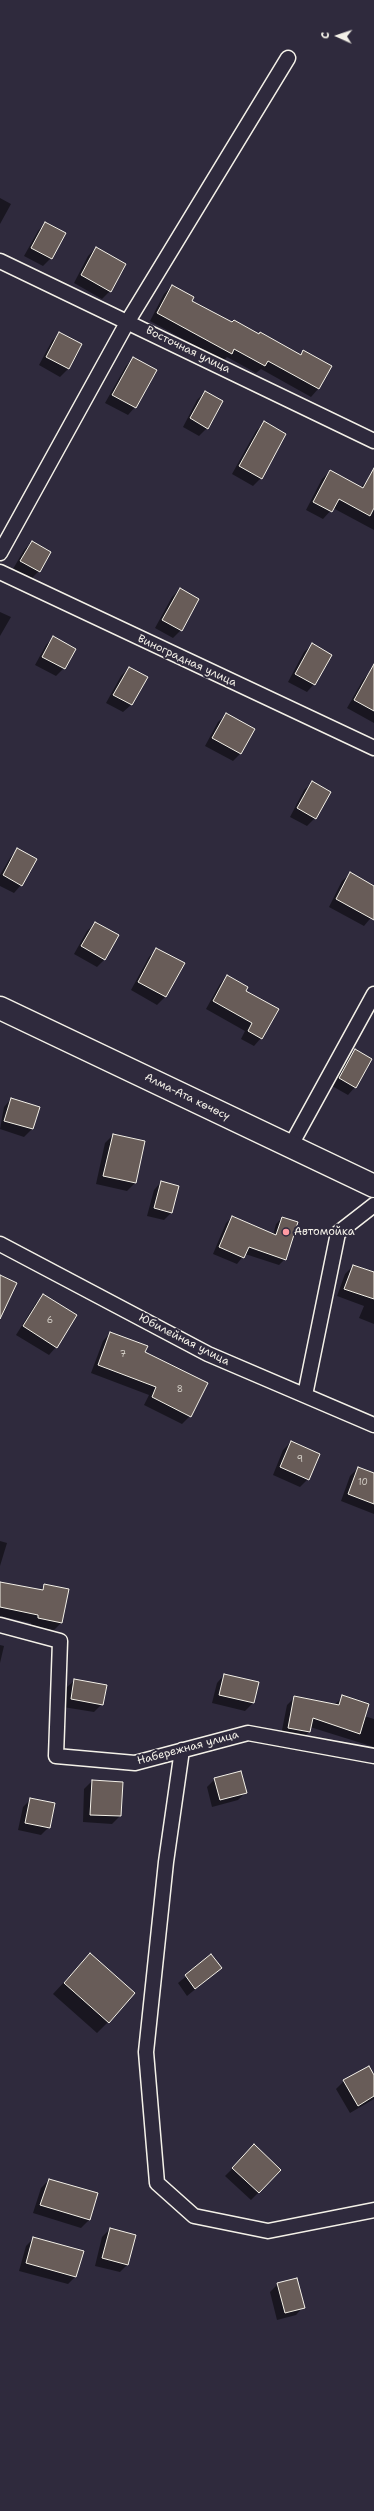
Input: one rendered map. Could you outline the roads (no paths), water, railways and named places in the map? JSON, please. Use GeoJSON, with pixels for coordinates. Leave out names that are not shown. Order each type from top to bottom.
{"type":"FeatureCollection","features":[{"type":"Feature","properties":{"kind":"highway","name":"Алма-Ата көчөсү"},"geometry":{"type":"LineString","coordinates":[[0,1008],[374,1186]]}},
{"type":"Feature","properties":{"kind":"street"},"geometry":{"type":"LineString","coordinates":[[0,553],[128,321],[288,58]]}},
{"type":"Feature","properties":{"kind":"street","name":"Восточная улица"},"geometry":{"type":"LineString","coordinates":[[0,261],[128,321],[374,441]]}},
{"type":"Feature","properties":{"kind":"street","name":"Виноградная улица"},"geometry":{"type":"LineString","coordinates":[[0,572],[374,748]]}},
{"type":"Feature","properties":{"kind":"street"},"geometry":{"type":"LineString","coordinates":[[290,1147],[374,994]]}},
{"type":"Feature","properties":{"kind":"street"},"geometry":{"type":"LineString","coordinates":[[305,1396],[338,1233],[374,1205]]}},
{"type":"Feature","properties":{"kind":"street","name":"Юбилейная улица"},"geometry":{"type":"LineString","coordinates":[[0,1244],[208,1354],[374,1425]]}},
{"type":"Feature","properties":{"kind":"street","name":"Набережная улица"},"geometry":{"type":"LineString","coordinates":[[0,1625],[60,1641],[56,1756],[135,1763],[248,1733],[374,1756]]}},
{"type":"Feature","properties":{"kind":"street"},"geometry":{"type":"LineString","coordinates":[[182,1750],[166,1862],[146,2052],[156,2183],[194,2216],[268,2232],[374,2210]]}},
{"type":"Feature","properties":{"kind":"place","name":"Автомойка"},"geometry":{"type":"Point","coordinates":[286,1232]}}]}
